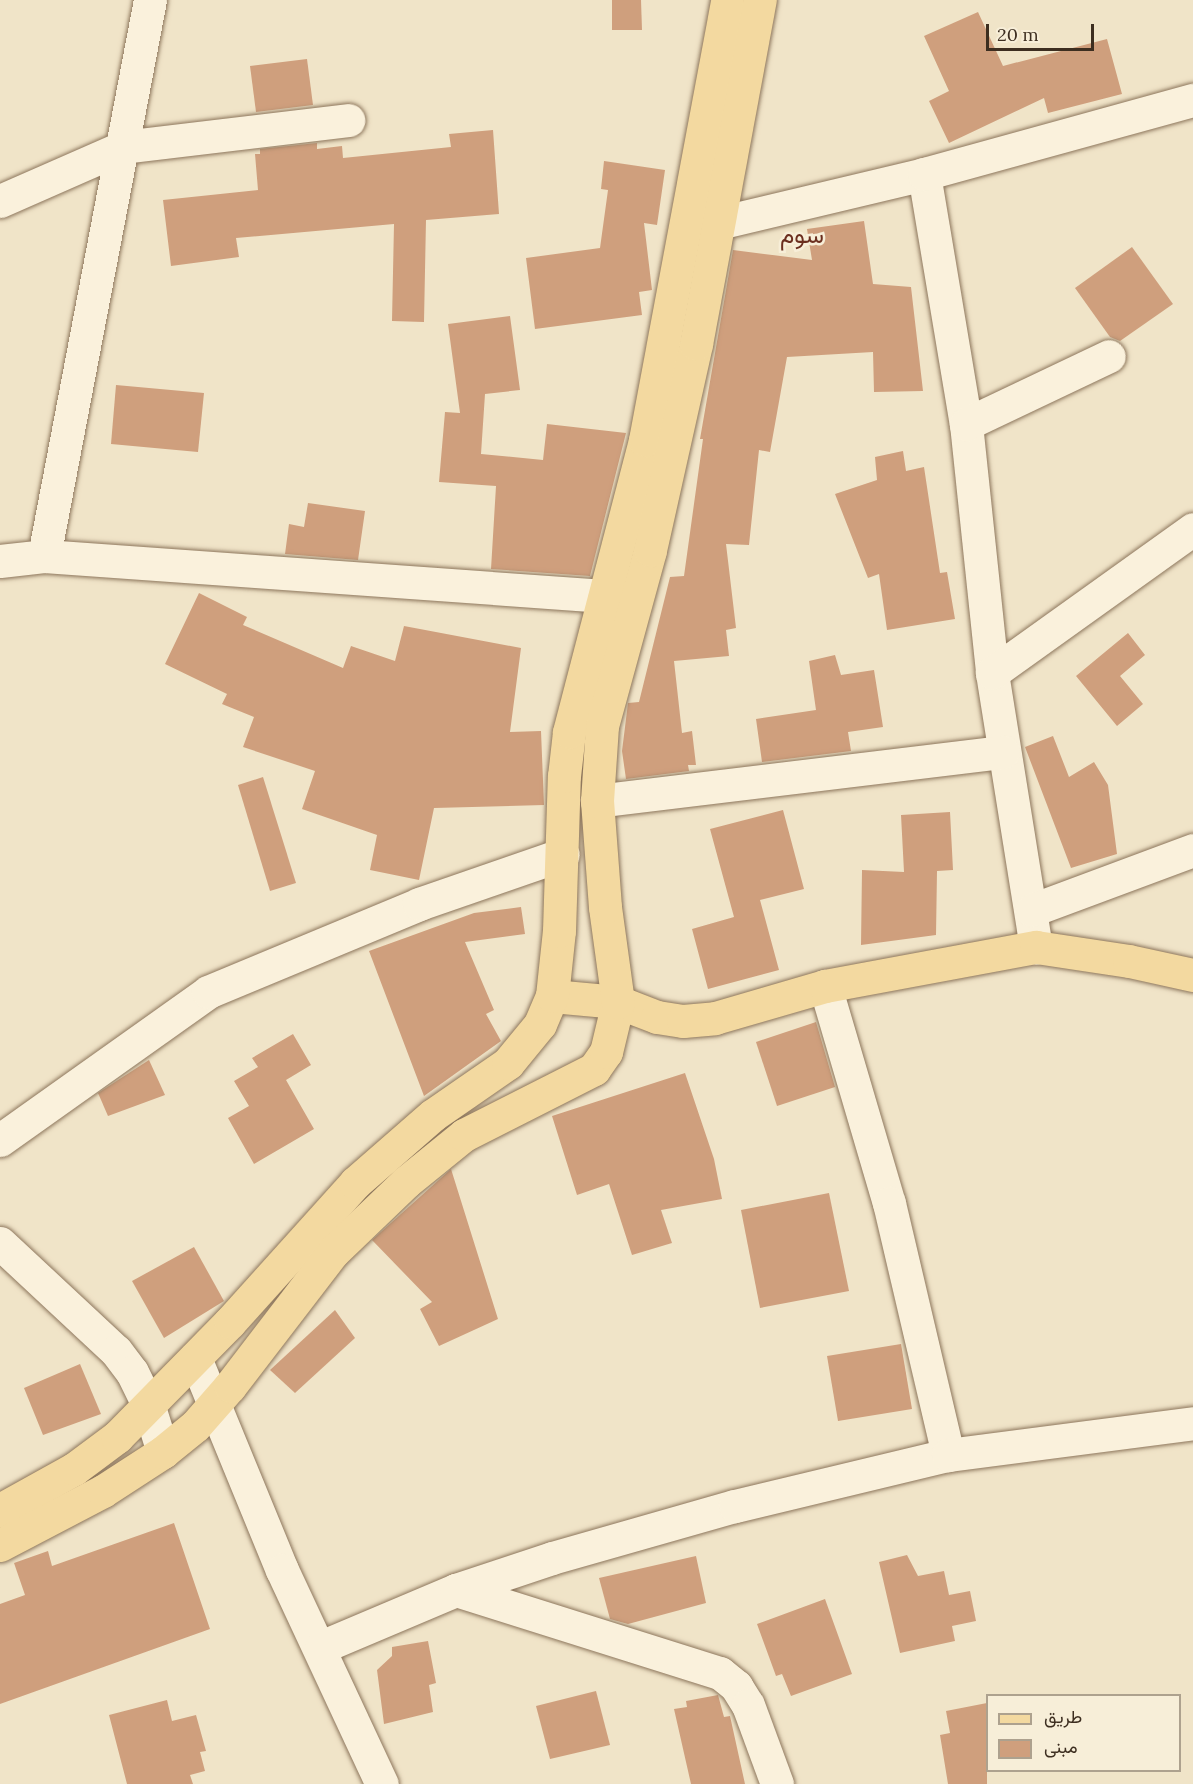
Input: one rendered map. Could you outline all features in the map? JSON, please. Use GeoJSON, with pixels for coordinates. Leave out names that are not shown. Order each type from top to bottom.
{"type":"FeatureCollection","features":[{"type":"Feature","properties":{"kind":"main road"},"geometry":{"type":"LineString","coordinates":[[0,1510],[74,1470],[149,1407],[355,1184],[433,1115],[508,1063],[540,1024],[552,996],[563,854],[569,732],[645,440],[727,0]]}},
{"type":"Feature","properties":{"kind":"main road"},"geometry":{"type":"LineString","coordinates":[[0,1545],[104,1491],[163,1452],[213,1405],[333,1252],[406,1182],[473,1130],[594,1069],[613,1038],[618,1002],[605,907],[597,801],[602,726],[662,499],[719,223],[760,0]]}},
{"type":"Feature","properties":{"kind":"main road"},"geometry":{"type":"LineString","coordinates":[[552,996],[618,1002],[657,1017],[682,1021],[715,1018],[825,986],[1036,947],[1129,961],[1193,975]]}},
{"type":"Feature","properties":{"kind":"street"},"geometry":{"type":"LineString","coordinates":[[44,556],[150,0]]}},
{"type":"Feature","properties":{"kind":"street"},"geometry":{"type":"LineString","coordinates":[[719,223],[924,174],[1193,100]]}},
{"type":"Feature","properties":{"kind":"street"},"geometry":{"type":"LineString","coordinates":[[0,201],[123,147],[348,120]]}},
{"type":"Feature","properties":{"kind":"street"},"geometry":{"type":"LineString","coordinates":[[924,174],[966,424],[992,673],[1003,752],[1032,910],[1036,947]]}},
{"type":"Feature","properties":{"kind":"street"},"geometry":{"type":"LineString","coordinates":[[966,424],[1109,356]]}},
{"type":"Feature","properties":{"kind":"street"},"geometry":{"type":"LineString","coordinates":[[992,673],[1193,529]]}},
{"type":"Feature","properties":{"kind":"street"},"geometry":{"type":"LineString","coordinates":[[0,561],[44,556],[605,596]]}},
{"type":"Feature","properties":{"kind":"street"},"geometry":{"type":"LineString","coordinates":[[597,801],[1003,752]]}},
{"type":"Feature","properties":{"kind":"street"},"geometry":{"type":"LineString","coordinates":[[1032,910],[1193,850]]}},
{"type":"Feature","properties":{"kind":"street"},"geometry":{"type":"LineString","coordinates":[[0,1140],[208,992],[419,904],[563,854]]}},
{"type":"Feature","properties":{"kind":"street"},"geometry":{"type":"LineString","coordinates":[[825,986],[889,1203],[948,1455]]}},
{"type":"Feature","properties":{"kind":"street"},"geometry":{"type":"LineString","coordinates":[[0,1243],[101,1332],[132,1372],[149,1407],[163,1452]]}},
{"type":"Feature","properties":{"kind":"street"},"geometry":{"type":"LineString","coordinates":[[195,1358],[282,1570],[321,1647],[382,1784]]}},
{"type":"Feature","properties":{"kind":"street"},"geometry":{"type":"LineString","coordinates":[[321,1647],[456,1590],[652,1528],[948,1455],[1193,1424]]}},
{"type":"Feature","properties":{"kind":"street"},"geometry":{"type":"LineString","coordinates":[[456,1590],[720,1673],[736,1686],[748,1705],[777,1784]]}},
{"type":"Feature","properties":{"kind":"building"},"geometry":{"type":"Polygon","coordinates":[[[612,0],[641,0],[642,30],[612,30],[612,0]]]}},
{"type":"Feature","properties":{"kind":"building"},"geometry":{"type":"Polygon","coordinates":[[[978,12],[1003,66],[1107,39],[1122,94],[1048,113],[1044,98],[949,143],[929,101],[949,91],[924,36],[978,12]]]}},
{"type":"Feature","properties":{"kind":"building"},"geometry":{"type":"Polygon","coordinates":[[[307,59],[313,105],[256,112],[250,66],[307,59]]]}},
{"type":"Feature","properties":{"kind":"building"},"geometry":{"type":"Polygon","coordinates":[[[493,130],[499,214],[426,220],[424,322],[392,321],[394,224],[236,238],[239,257],[171,266],[163,200],[258,190],[255,154],[260,154],[260,149],[317,143],[317,149],[342,146],[343,158],[451,147],[449,134],[493,130]]]}},
{"type":"Feature","properties":{"kind":"building"},"geometry":{"type":"Polygon","coordinates":[[[604,161],[665,170],[657,225],[644,223],[652,290],[639,292],[642,315],[535,329],[526,258],[600,248],[608,190],[601,189],[604,161]]]}},
{"type":"Feature","properties":{"kind":"building"},"geometry":{"type":"Polygon","coordinates":[[[864,221],[873,284],[911,287],[923,391],[874,392],[873,352],[787,357],[770,452],[759,450],[749,545],[726,544],[736,628],[726,630],[729,656],[674,661],[682,733],[692,731],[696,765],[688,765],[689,771],[626,779],[622,751],[628,703],[639,702],[670,577],[684,576],[703,439],[700,439],[733,250],[812,260],[807,229],[864,221]]]}},
{"type":"Feature","properties":{"kind":"building"},"geometry":{"type":"Polygon","coordinates":[[[1132,247],[1173,304],[1120,341],[1110,337],[1075,288],[1132,247]]]}},
{"type":"Feature","properties":{"kind":"building"},"geometry":{"type":"Polygon","coordinates":[[[510,316],[520,390],[485,394],[481,454],[543,460],[547,424],[626,433],[590,576],[491,569],[496,486],[439,482],[445,412],[460,413],[448,324],[510,316]]]}},
{"type":"Feature","properties":{"kind":"building"},"geometry":{"type":"Polygon","coordinates":[[[116,385],[204,393],[198,452],[111,444],[116,385]]]}},
{"type":"Feature","properties":{"kind":"building"},"geometry":{"type":"Polygon","coordinates":[[[903,451],[906,471],[924,467],[940,573],[947,572],[955,619],[887,630],[879,574],[868,578],[835,494],[877,480],[875,457],[903,451]]]}},
{"type":"Feature","properties":{"kind":"building"},"geometry":{"type":"Polygon","coordinates":[[[308,503],[365,511],[358,560],[285,554],[289,524],[304,527],[308,503]]]}},
{"type":"Feature","properties":{"kind":"building"},"geometry":{"type":"Polygon","coordinates":[[[199,593],[247,617],[243,625],[343,668],[351,646],[395,661],[404,626],[521,648],[510,732],[541,731],[544,805],[434,808],[419,880],[370,870],[377,835],[302,809],[315,771],[243,747],[254,717],[222,704],[227,694],[165,664],[199,593]]]}},
{"type":"Feature","properties":{"kind":"building"},"geometry":{"type":"Polygon","coordinates":[[[1128,633],[1145,655],[1120,676],[1143,704],[1117,726],[1076,676],[1128,633]]]}},
{"type":"Feature","properties":{"kind":"building"},"geometry":{"type":"Polygon","coordinates":[[[835,655],[841,675],[874,670],[883,727],[848,732],[851,751],[762,762],[756,719],[816,710],[809,661],[835,655]]]}},
{"type":"Feature","properties":{"kind":"building"},"geometry":{"type":"Polygon","coordinates":[[[1053,736],[1069,777],[1094,762],[1108,785],[1117,854],[1071,868],[1025,747],[1053,736]]]}},
{"type":"Feature","properties":{"kind":"building"},"geometry":{"type":"Polygon","coordinates":[[[263,777],[296,883],[270,891],[238,785],[263,777]]]}},
{"type":"Feature","properties":{"kind":"building"},"geometry":{"type":"Polygon","coordinates":[[[783,810],[804,889],[760,900],[779,970],[708,989],[692,929],[734,917],[710,829],[783,810]]]}},
{"type":"Feature","properties":{"kind":"building"},"geometry":{"type":"Polygon","coordinates":[[[950,812],[953,870],[937,871],[936,935],[861,945],[862,870],[904,872],[901,815],[950,812]]]}},
{"type":"Feature","properties":{"kind":"building"},"geometry":{"type":"Polygon","coordinates":[[[521,907],[525,934],[465,942],[494,1010],[486,1014],[501,1041],[424,1096],[369,951],[474,913],[521,907]]]}},
{"type":"Feature","properties":{"kind":"building"},"geometry":{"type":"Polygon","coordinates":[[[816,1022],[835,1087],[777,1106],[756,1042],[816,1022]]]}},
{"type":"Feature","properties":{"kind":"building"},"geometry":{"type":"Polygon","coordinates":[[[293,1034],[311,1065],[286,1080],[314,1129],[254,1164],[228,1118],[249,1106],[234,1081],[258,1067],[252,1058],[293,1034]]]}},
{"type":"Feature","properties":{"kind":"building"},"geometry":{"type":"Polygon","coordinates":[[[149,1060],[165,1095],[108,1116],[98,1093],[149,1060]]]}},
{"type":"Feature","properties":{"kind":"building"},"geometry":{"type":"Polygon","coordinates":[[[685,1073],[714,1159],[722,1199],[661,1210],[672,1243],[632,1255],[609,1184],[577,1195],[552,1116],[685,1073]]]}},
{"type":"Feature","properties":{"kind":"building"},"geometry":{"type":"Polygon","coordinates":[[[451,1169],[498,1319],[439,1346],[420,1309],[432,1302],[372,1240],[451,1169]]]}},
{"type":"Feature","properties":{"kind":"building"},"geometry":{"type":"Polygon","coordinates":[[[829,1193],[849,1291],[760,1308],[741,1210],[829,1193]]]}},
{"type":"Feature","properties":{"kind":"building"},"geometry":{"type":"Polygon","coordinates":[[[194,1247],[224,1301],[164,1338],[132,1281],[194,1247]]]}},
{"type":"Feature","properties":{"kind":"building"},"geometry":{"type":"Polygon","coordinates":[[[335,1310],[355,1338],[295,1393],[270,1370],[335,1310]]]}},
{"type":"Feature","properties":{"kind":"building"},"geometry":{"type":"Polygon","coordinates":[[[901,1344],[912,1409],[838,1421],[827,1356],[901,1344]]]}},
{"type":"Feature","properties":{"kind":"building"},"geometry":{"type":"Polygon","coordinates":[[[80,1364],[101,1414],[43,1435],[24,1388],[80,1364]]]}},
{"type":"Feature","properties":{"kind":"building"},"geometry":{"type":"Polygon","coordinates":[[[174,1523],[210,1629],[0,1704],[0,1604],[25,1595],[14,1563],[48,1551],[52,1566],[174,1523]]]}},
{"type":"Feature","properties":{"kind":"building"},"geometry":{"type":"Polygon","coordinates":[[[907,1555],[918,1576],[944,1571],[949,1595],[970,1591],[976,1621],[952,1626],[955,1641],[900,1653],[879,1562],[907,1555]]]}},
{"type":"Feature","properties":{"kind":"building"},"geometry":{"type":"Polygon","coordinates":[[[696,1556],[706,1603],[628,1624],[610,1619],[599,1578],[696,1556]]]}},
{"type":"Feature","properties":{"kind":"building"},"geometry":{"type":"Polygon","coordinates":[[[825,1599],[852,1674],[791,1696],[782,1674],[776,1676],[757,1624],[825,1599]]]}},
{"type":"Feature","properties":{"kind":"building"},"geometry":{"type":"Polygon","coordinates":[[[428,1641],[436,1683],[429,1685],[433,1712],[384,1724],[377,1670],[392,1656],[392,1647],[428,1641]]]}},
{"type":"Feature","properties":{"kind":"building"},"geometry":{"type":"Polygon","coordinates":[[[596,1691],[610,1745],[550,1759],[536,1706],[596,1691]]]}},
{"type":"Feature","properties":{"kind":"building"},"geometry":{"type":"Polygon","coordinates":[[[718,1695],[724,1717],[730,1716],[745,1784],[691,1784],[674,1709],[687,1707],[686,1701],[718,1695]]]}},
{"type":"Feature","properties":{"kind":"building"},"geometry":{"type":"Polygon","coordinates":[[[167,1700],[172,1721],[196,1715],[206,1751],[200,1752],[205,1771],[190,1775],[193,1784],[127,1784],[109,1715],[167,1700]]]}},
{"type":"Feature","properties":{"kind":"building"},"geometry":{"type":"Polygon","coordinates":[[[986,1703],[987,1784],[948,1784],[940,1735],[950,1733],[946,1711],[986,1703]]]}},
{"type":"Feature","properties":{"kind":"district","name":"سوم"},"geometry":{"type":"Point","coordinates":[802,235]}}]}
